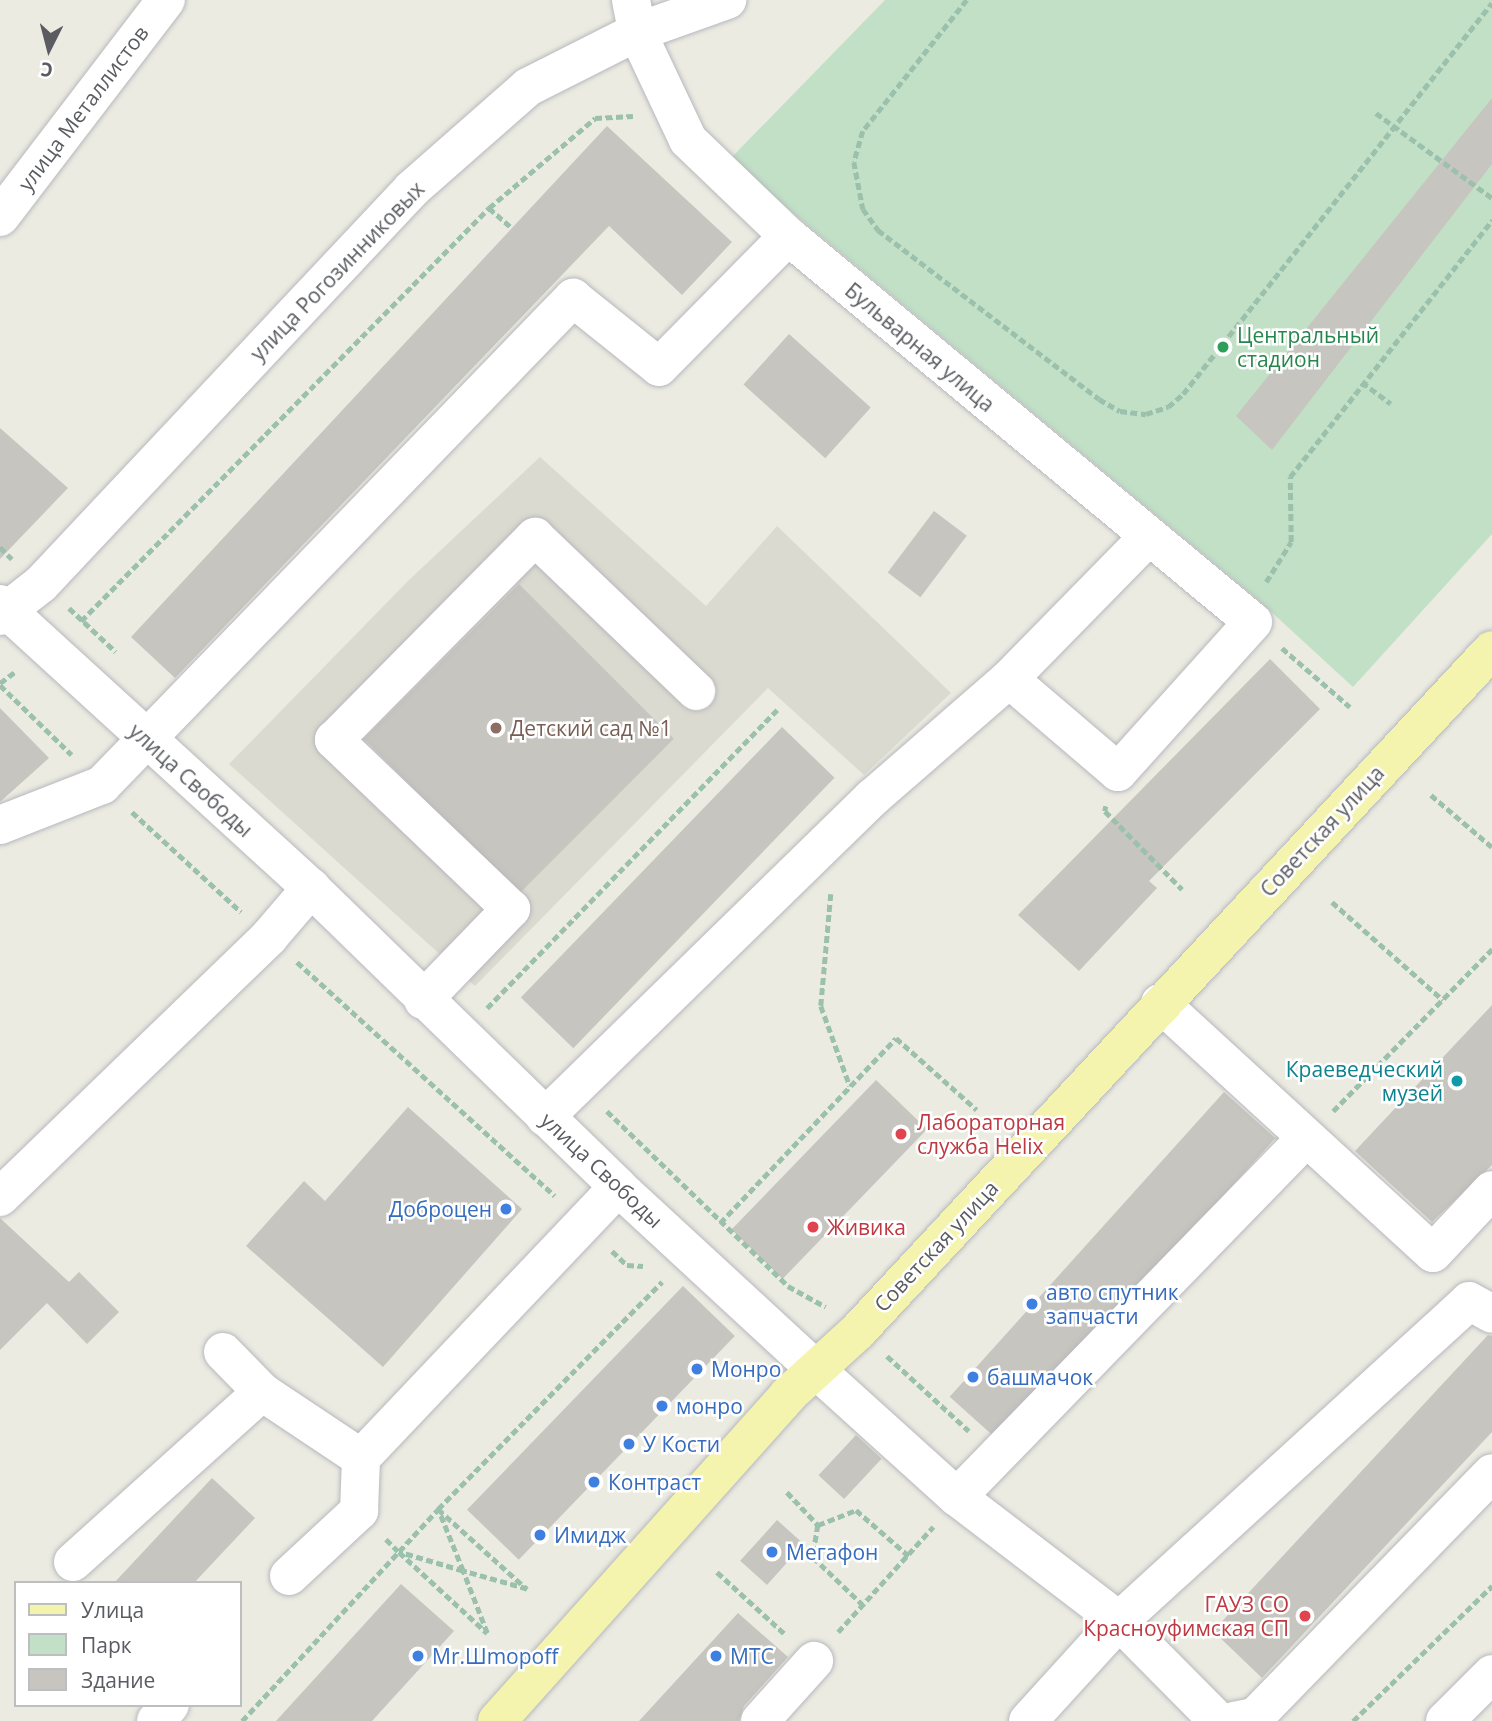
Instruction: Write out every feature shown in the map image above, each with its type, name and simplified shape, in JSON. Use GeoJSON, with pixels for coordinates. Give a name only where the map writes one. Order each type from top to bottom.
{"type":"FeatureCollection","features":[{"type":"Feature","properties":{"kind":"main road","name":"Советская улица"},"geometry":{"type":"LineString","coordinates":[[497,1721],[814,1368],[858,1331],[1160,1003],[1492,650]]}},
{"type":"Feature","properties":{"kind":"street","name":"улица Металлистов"},"geometry":{"type":"LineString","coordinates":[[0,217],[166,0]]}},
{"type":"Feature","properties":{"kind":"street","name":"улица Рогозинниковых"},"geometry":{"type":"LineString","coordinates":[[2,610],[41,584],[412,189],[528,87],[634,16],[727,0]]}},
{"type":"Feature","properties":{"kind":"street","name":"Бульварная улица"},"geometry":{"type":"LineString","coordinates":[[634,16],[688,140],[789,236],[1147,538],[1253,622]]}},
{"type":"Feature","properties":{"kind":"street"},"geometry":{"type":"LineString","coordinates":[[0,825],[102,785],[573,298],[659,367],[789,236]]}},
{"type":"Feature","properties":{"kind":"street"},"geometry":{"type":"LineString","coordinates":[[423,1000],[511,909],[334,740],[535,537],[696,691]]}},
{"type":"Feature","properties":{"kind":"street"},"geometry":{"type":"LineString","coordinates":[[545,1117],[832,839],[1009,679],[1147,538]]}},
{"type":"Feature","properties":{"kind":"street","name":"улица Свободы"},"geometry":{"type":"LineString","coordinates":[[2,610],[312,888],[423,1000],[618,1187],[683,1259],[814,1368],[957,1497],[1119,1621],[1218,1721]]}},
{"type":"Feature","properties":{"kind":"street"},"geometry":{"type":"LineString","coordinates":[[1009,679],[1118,772],[1253,622]]}},
{"type":"Feature","properties":{"kind":"street"},"geometry":{"type":"LineString","coordinates":[[0,1197],[269,937],[312,888]]}},
{"type":"Feature","properties":{"kind":"street"},"geometry":{"type":"LineString","coordinates":[[1160,1003],[1305,1139],[1433,1253],[1492,1190]]}},
{"type":"Feature","properties":{"kind":"street"},"geometry":{"type":"LineString","coordinates":[[957,1497],[1305,1139]]}},
{"type":"Feature","properties":{"kind":"street"},"geometry":{"type":"LineString","coordinates":[[289,1576],[359,1511],[361,1458],[618,1187]]}},
{"type":"Feature","properties":{"kind":"street"},"geometry":{"type":"LineString","coordinates":[[1028,1721],[1119,1621],[1469,1301],[1492,1314]]}},
{"type":"Feature","properties":{"kind":"street"},"geometry":{"type":"LineString","coordinates":[[223,1352],[262,1391],[361,1458]]}},
{"type":"Feature","properties":{"kind":"street"},"geometry":{"type":"LineString","coordinates":[[73,1562],[262,1391]]}},
{"type":"Feature","properties":{"kind":"street"},"geometry":{"type":"LineString","coordinates":[[1234,1721],[1255,1717],[1492,1473]]}},
{"type":"Feature","properties":{"kind":"street"},"geometry":{"type":"LineString","coordinates":[[760,1721],[814,1661]]}},
{"type":"Feature","properties":{"kind":"street"},"geometry":{"type":"LineString","coordinates":[[1446,1721],[1492,1674]]}},
{"type":"Feature","properties":{"kind":"street"},"geometry":{"type":"LineString","coordinates":[[156,1721],[168,1707]]}},
{"type":"Feature","properties":{"kind":"path"},"geometry":{"type":"LineString","coordinates":[[967,0],[863,131],[854,162],[863,209],[878,230],[1120,411],[1146,414],[1168,407],[1183,394],[1492,3]]}},
{"type":"Feature","properties":{"kind":"path"},"geometry":{"type":"LineString","coordinates":[[1376,113],[1492,198]]}},
{"type":"Feature","properties":{"kind":"path"},"geometry":{"type":"LineString","coordinates":[[636,116],[595,118],[489,208],[83,620],[0,684],[102,785],[627,1265],[683,1259]]}},
{"type":"Feature","properties":{"kind":"path"},"geometry":{"type":"LineString","coordinates":[[489,208],[512,228]]}},
{"type":"Feature","properties":{"kind":"path"},"geometry":{"type":"LineString","coordinates":[[1350,707],[1253,622],[1256,598],[1291,542],[1290,477],[1492,220]]}},
{"type":"Feature","properties":{"kind":"path"},"geometry":{"type":"LineString","coordinates":[[1362,382],[1391,404]]}},
{"type":"Feature","properties":{"kind":"path"},"geometry":{"type":"LineString","coordinates":[[486,1009],[777,710]]}},
{"type":"Feature","properties":{"kind":"path"},"geometry":{"type":"LineString","coordinates":[[1118,772],[1105,811],[1182,889]]}},
{"type":"Feature","properties":{"kind":"path"},"geometry":{"type":"LineString","coordinates":[[1431,795],[1492,847]]}},
{"type":"Feature","properties":{"kind":"path"},"geometry":{"type":"LineString","coordinates":[[832,839],[821,1006],[850,1086]]}},
{"type":"Feature","properties":{"kind":"path"},"geometry":{"type":"LineString","coordinates":[[1332,902],[1443,1000]]}},
{"type":"Feature","properties":{"kind":"path"},"geometry":{"type":"LineString","coordinates":[[1305,1139],[1492,949]]}},
{"type":"Feature","properties":{"kind":"path"},"geometry":{"type":"LineString","coordinates":[[242,1721],[438,1509],[895,1038],[977,1110]]}},
{"type":"Feature","properties":{"kind":"path"},"geometry":{"type":"LineString","coordinates":[[787,1492],[818,1525]]}},
{"type":"Feature","properties":{"kind":"path"},"geometry":{"type":"LineString","coordinates":[[717,1572],[814,1661],[909,1556],[957,1497]]}},
{"type":"Feature","properties":{"kind":"path"},"geometry":{"type":"LineString","coordinates":[[399,1552],[486,1633],[438,1509]]}},
{"type":"Feature","properties":{"kind":"path"},"geometry":{"type":"LineString","coordinates":[[399,1552],[527,1589],[438,1509]]}},
{"type":"Feature","properties":{"kind":"path"},"geometry":{"type":"LineString","coordinates":[[818,1525],[856,1510],[909,1556]]}},
{"type":"Feature","properties":{"kind":"path"},"geometry":{"type":"LineString","coordinates":[[818,1525],[813,1557],[862,1605]]}},
{"type":"Feature","properties":{"kind":"path"},"geometry":{"type":"LineString","coordinates":[[1353,1721],[1492,1586]]}},
{"type":"Feature","properties":{"kind":"shaded area","name":"Детский сад №1"},"geometry":{"type":"Polygon","coordinates":[[[540,457],[706,606],[777,526],[951,693],[864,775],[768,688],[475,986],[229,764],[409,580],[540,457]]]}},
{"type":"Feature","properties":{"kind":"green space","name":"Центральный стадион"},"geometry":{"type":"Polygon","coordinates":[[[885,0],[1492,0],[1492,534],[1353,687],[1256,598],[729,160],[885,0]]]}},
{"type":"Feature","properties":{"kind":"building"},"geometry":{"type":"Polygon","coordinates":[[[1492,98],[1492,164],[1272,450],[1236,416],[1492,98]]]}},
{"type":"Feature","properties":{"kind":"building"},"geometry":{"type":"Polygon","coordinates":[[[607,126],[732,242],[682,295],[609,226],[175,678],[131,637],[607,126]]]}},
{"type":"Feature","properties":{"kind":"building"},"geometry":{"type":"Polygon","coordinates":[[[789,334],[871,408],[825,458],[743,385],[789,334]]]}},
{"type":"Feature","properties":{"kind":"building"},"geometry":{"type":"Polygon","coordinates":[[[0,428],[68,488],[0,559],[0,428]]]}},
{"type":"Feature","properties":{"kind":"building"},"geometry":{"type":"Polygon","coordinates":[[[934,511],[967,536],[920,597],[888,572],[934,511]]]}},
{"type":"Feature","properties":{"kind":"building"},"geometry":{"type":"Polygon","coordinates":[[[519,584],[674,739],[519,894],[364,739],[519,584]]]}},
{"type":"Feature","properties":{"kind":"building"},"geometry":{"type":"Polygon","coordinates":[[[1270,659],[1320,709],[1149,881],[1157,888],[1079,971],[1018,915],[1270,659]]]}},
{"type":"Feature","properties":{"kind":"building"},"geometry":{"type":"Polygon","coordinates":[[[0,708],[49,758],[0,802],[0,708]]]}},
{"type":"Feature","properties":{"kind":"building"},"geometry":{"type":"Polygon","coordinates":[[[782,727],[835,778],[573,1048],[521,997],[782,727]]]}},
{"type":"Feature","properties":{"kind":"building","name":"Краеведческий музей"},"geometry":{"type":"Polygon","coordinates":[[[1492,1005],[1492,1165],[1432,1222],[1355,1151],[1492,1005]]]}},
{"type":"Feature","properties":{"kind":"building"},"geometry":{"type":"Polygon","coordinates":[[[876,1080],[927,1129],[783,1279],[732,1230],[876,1080]]]}},
{"type":"Feature","properties":{"kind":"building"},"geometry":{"type":"Polygon","coordinates":[[[1224,1092],[1275,1138],[1001,1443],[950,1397],[1224,1092]]]}},
{"type":"Feature","properties":{"kind":"building"},"geometry":{"type":"Polygon","coordinates":[[[408,1107],[522,1209],[383,1367],[246,1246],[304,1181],[325,1201],[408,1107]]]}},
{"type":"Feature","properties":{"kind":"building"},"geometry":{"type":"Polygon","coordinates":[[[0,1218],[69,1282],[79,1272],[119,1312],[87,1344],[47,1303],[0,1350],[0,1218]]]}},
{"type":"Feature","properties":{"kind":"building"},"geometry":{"type":"Polygon","coordinates":[[[683,1286],[735,1336],[519,1560],[467,1510],[683,1286]]]}},
{"type":"Feature","properties":{"kind":"building"},"geometry":{"type":"Polygon","coordinates":[[[1488,1335],[1492,1336],[1492,1432],[1262,1678],[1213,1631],[1488,1335]]]}},
{"type":"Feature","properties":{"kind":"building"},"geometry":{"type":"Polygon","coordinates":[[[856,1435],[882,1459],[844,1499],[818,1475],[856,1435]]]}},
{"type":"Feature","properties":{"kind":"building"},"geometry":{"type":"Polygon","coordinates":[[[212,1478],[255,1518],[196,1581],[116,1581],[212,1478]]]}},
{"type":"Feature","properties":{"kind":"building","name":"Мегафон"},"geometry":{"type":"Polygon","coordinates":[[[777,1520],[804,1544],[767,1585],[740,1561],[777,1520]]]}},
{"type":"Feature","properties":{"kind":"building"},"geometry":{"type":"Polygon","coordinates":[[[401,1584],[454,1631],[372,1721],[276,1721],[401,1584]]]}},
{"type":"Feature","properties":{"kind":"building"},"geometry":{"type":"Polygon","coordinates":[[[738,1613],[788,1657],[744,1706],[739,1721],[639,1721],[738,1613]]]}},
{"type":"Feature","properties":{"kind":"place","name":"Центральный стадион"},"geometry":{"type":"Point","coordinates":[1223,347]}},
{"type":"Feature","properties":{"kind":"place","name":"Детский сад №1"},"geometry":{"type":"Point","coordinates":[496,728]}},
{"type":"Feature","properties":{"kind":"place","name":"Краеведческий музей"},"geometry":{"type":"Point","coordinates":[1457,1081]}},
{"type":"Feature","properties":{"kind":"place","name":"Лабораторная служба Helix"},"geometry":{"type":"Point","coordinates":[901,1134]}},
{"type":"Feature","properties":{"kind":"place","name":"Доброцен"},"geometry":{"type":"Point","coordinates":[506,1209]}},
{"type":"Feature","properties":{"kind":"place","name":"Живика"},"geometry":{"type":"Point","coordinates":[813,1227]}},
{"type":"Feature","properties":{"kind":"place","name":"авто спутник запчасти"},"geometry":{"type":"Point","coordinates":[1032,1304]}},
{"type":"Feature","properties":{"kind":"place","name":"Монро"},"geometry":{"type":"Point","coordinates":[697,1369]}},
{"type":"Feature","properties":{"kind":"place","name":"башмачок"},"geometry":{"type":"Point","coordinates":[973,1377]}},
{"type":"Feature","properties":{"kind":"place","name":"монро"},"geometry":{"type":"Point","coordinates":[662,1406]}},
{"type":"Feature","properties":{"kind":"place","name":"У Кости"},"geometry":{"type":"Point","coordinates":[629,1444]}},
{"type":"Feature","properties":{"kind":"place","name":"Контраст"},"geometry":{"type":"Point","coordinates":[594,1482]}},
{"type":"Feature","properties":{"kind":"place","name":"Имидж"},"geometry":{"type":"Point","coordinates":[540,1535]}},
{"type":"Feature","properties":{"kind":"place","name":"Мегафон"},"geometry":{"type":"Point","coordinates":[772,1552]}},
{"type":"Feature","properties":{"kind":"place","name":"ГАУЗ СО Красноуфимская СП"},"geometry":{"type":"Point","coordinates":[1305,1616]}},
{"type":"Feature","properties":{"kind":"place","name":"Mr.Шmopoff"},"geometry":{"type":"Point","coordinates":[418,1656]}},
{"type":"Feature","properties":{"kind":"place","name":"МТС"},"geometry":{"type":"Point","coordinates":[716,1656]}}]}
